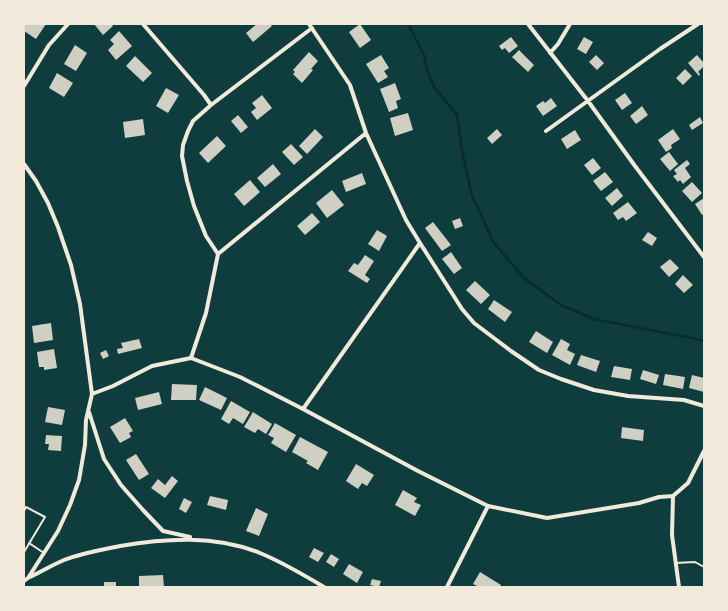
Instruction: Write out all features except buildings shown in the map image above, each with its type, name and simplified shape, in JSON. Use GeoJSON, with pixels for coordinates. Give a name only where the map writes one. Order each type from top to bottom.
{"type":"FeatureCollection","features":[{"type":"Feature","properties":{"kind":"street"},"geometry":{"type":"LineString","coordinates":[[24,86],[49,45],[68,24]]}},
{"type":"Feature","properties":{"kind":"street"},"geometry":{"type":"LineString","coordinates":[[144,24],[211,105]]}},
{"type":"Feature","properties":{"kind":"street"},"geometry":{"type":"LineString","coordinates":[[528,24],[704,257]]}},
{"type":"Feature","properties":{"kind":"street"},"geometry":{"type":"LineString","coordinates":[[550,53],[570,24]]}},
{"type":"Feature","properties":{"kind":"street"},"geometry":{"type":"LineString","coordinates":[[546,131],[698,24]]}},
{"type":"Feature","properties":{"kind":"street"},"geometry":{"type":"LineString","coordinates":[[218,254],[206,236],[194,206],[187,181],[182,156],[188,130],[193,121],[211,105],[310,26],[350,85],[366,133],[406,220],[462,309],[474,323],[539,370],[594,390],[628,396],[684,400],[704,406]]}},
{"type":"Feature","properties":{"kind":"street"},"geometry":{"type":"LineString","coordinates":[[191,358],[206,313],[218,254],[366,133]]}},
{"type":"Feature","properties":{"kind":"street"},"geometry":{"type":"LineString","coordinates":[[24,164],[48,203],[70,265],[80,304],[92,394],[86,420],[85,445],[79,480],[58,531],[26,580]]}},
{"type":"Feature","properties":{"kind":"street"},"geometry":{"type":"LineString","coordinates":[[303,409],[420,243]]}},
{"type":"Feature","properties":{"kind":"street"},"geometry":{"type":"LineString","coordinates":[[92,394],[152,366],[191,358],[240,377],[488,506],[547,518],[673,496],[688,482],[704,451]]}},
{"type":"Feature","properties":{"kind":"street"},"geometry":{"type":"LineString","coordinates":[[88,410],[104,459],[121,485],[163,531],[260,553],[324,587]]}},
{"type":"Feature","properties":{"kind":"street"},"geometry":{"type":"LineString","coordinates":[[673,496],[672,535],[679,587]]}},
{"type":"Feature","properties":{"kind":"street"},"geometry":{"type":"LineString","coordinates":[[446,587],[488,506]]}},
{"type":"Feature","properties":{"kind":"street"},"geometry":{"type":"LineString","coordinates":[[26,580],[65,560],[100,550],[147,541],[200,539]]}},
{"type":"Feature","properties":{"kind":"lane"},"geometry":{"type":"LineString","coordinates":[[24,511],[26,507],[45,517],[24,552]]}},
{"type":"Feature","properties":{"kind":"lane"},"geometry":{"type":"LineString","coordinates":[[29,543],[45,553]]}},
{"type":"Feature","properties":{"kind":"lane"},"geometry":{"type":"LineString","coordinates":[[675,564],[695,562],[704,567]]}},
{"type":"Feature","properties":{"kind":"waterway"},"geometry":{"type":"LineString","coordinates":[[408,24],[424,55],[427,70],[434,87],[457,115],[462,151],[472,196],[494,243],[524,278],[561,305],[594,319],[704,341]]}}]}
